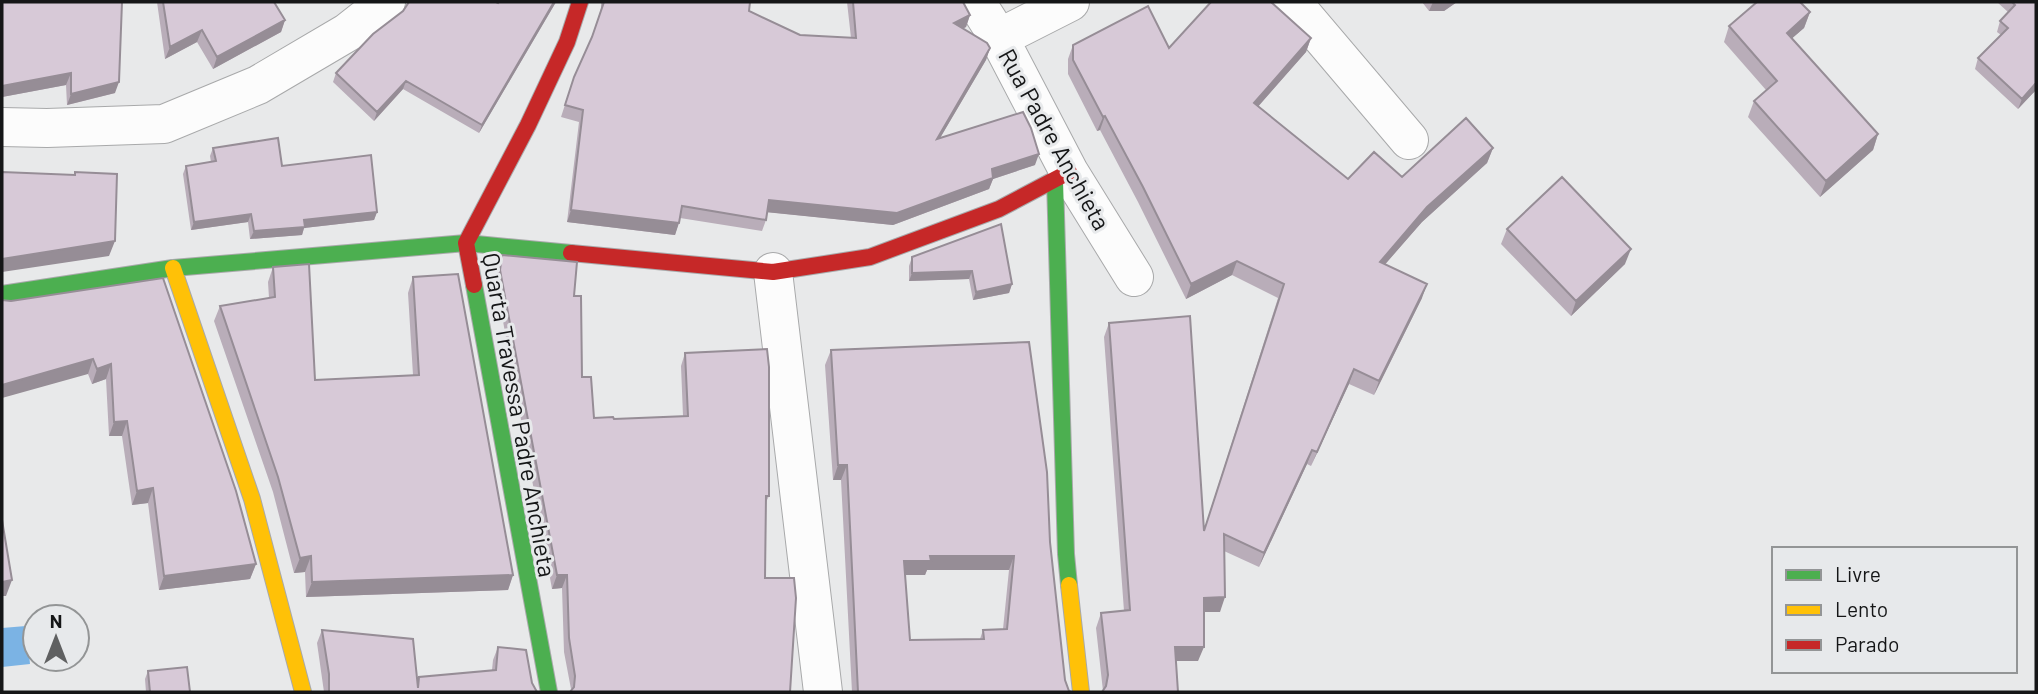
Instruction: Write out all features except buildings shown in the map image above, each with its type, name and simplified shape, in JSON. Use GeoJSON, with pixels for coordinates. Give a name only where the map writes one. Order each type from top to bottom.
{"type":"FeatureCollection","features":[{"type":"Feature","properties":{"kind":"street"},"geometry":{"type":"LineString","coordinates":[[2,127],[164,124],[258,85],[348,32],[386,2]]}},
{"type":"Feature","properties":{"kind":"street","name":"Quarta Travessa Padre Anchieta"},"geometry":{"type":"LineString","coordinates":[[549,692],[466,243],[562,54],[580,2]]}},
{"type":"Feature","properties":{"kind":"street","name":"Rua Padre Anchieta"},"geometry":{"type":"LineString","coordinates":[[976,2],[999,38],[1062,176],[1134,277]]}},
{"type":"Feature","properties":{"kind":"street"},"geometry":{"type":"LineString","coordinates":[[999,38],[1070,2]]}},
{"type":"Feature","properties":{"kind":"street"},"geometry":{"type":"LineString","coordinates":[[1292,2],[1409,140]]}},
{"type":"Feature","properties":{"kind":"street"},"geometry":{"type":"LineString","coordinates":[[2,294],[173,268],[466,243],[773,272],[870,257],[999,209],[1062,176],[1066,554],[1082,692]]}},
{"type":"Feature","properties":{"kind":"street"},"geometry":{"type":"LineString","coordinates":[[173,268],[251,499],[303,692]]}},
{"type":"Feature","properties":{"kind":"street"},"geometry":{"type":"LineString","coordinates":[[773,272],[823,692]]}},
{"type":"Feature","properties":{"kind":"water"},"geometry":{"type":"Polygon","coordinates":[[[21,626],[21,665],[2,667],[2,628],[21,626]]]}},
{"type":"Feature","properties":{"kind":"traffic: fast"},"geometry":{"type":"LineString","coordinates":[[1055,181],[1069,585]]}},
{"type":"Feature","properties":{"kind":"traffic: fast"},"geometry":{"type":"LineString","coordinates":[[2,294],[173,268],[466,243],[571,253]]}},
{"type":"Feature","properties":{"kind":"traffic: fast"},"geometry":{"type":"LineString","coordinates":[[474,285],[549,692]]}},
{"type":"Feature","properties":{"kind":"traffic: slow"},"geometry":{"type":"LineString","coordinates":[[173,268],[252,499],[303,692]]}},
{"type":"Feature","properties":{"kind":"traffic: slow"},"geometry":{"type":"LineString","coordinates":[[1069,585],[1081,692]]}},
{"type":"Feature","properties":{"kind":"traffic: jam"},"geometry":{"type":"LineString","coordinates":[[474,285],[466,243],[528,125],[567,42],[580,2]]}},
{"type":"Feature","properties":{"kind":"traffic: jam"},"geometry":{"type":"LineString","coordinates":[[571,253],[773,272],[870,257],[999,209],[1069,172]]}}]}
